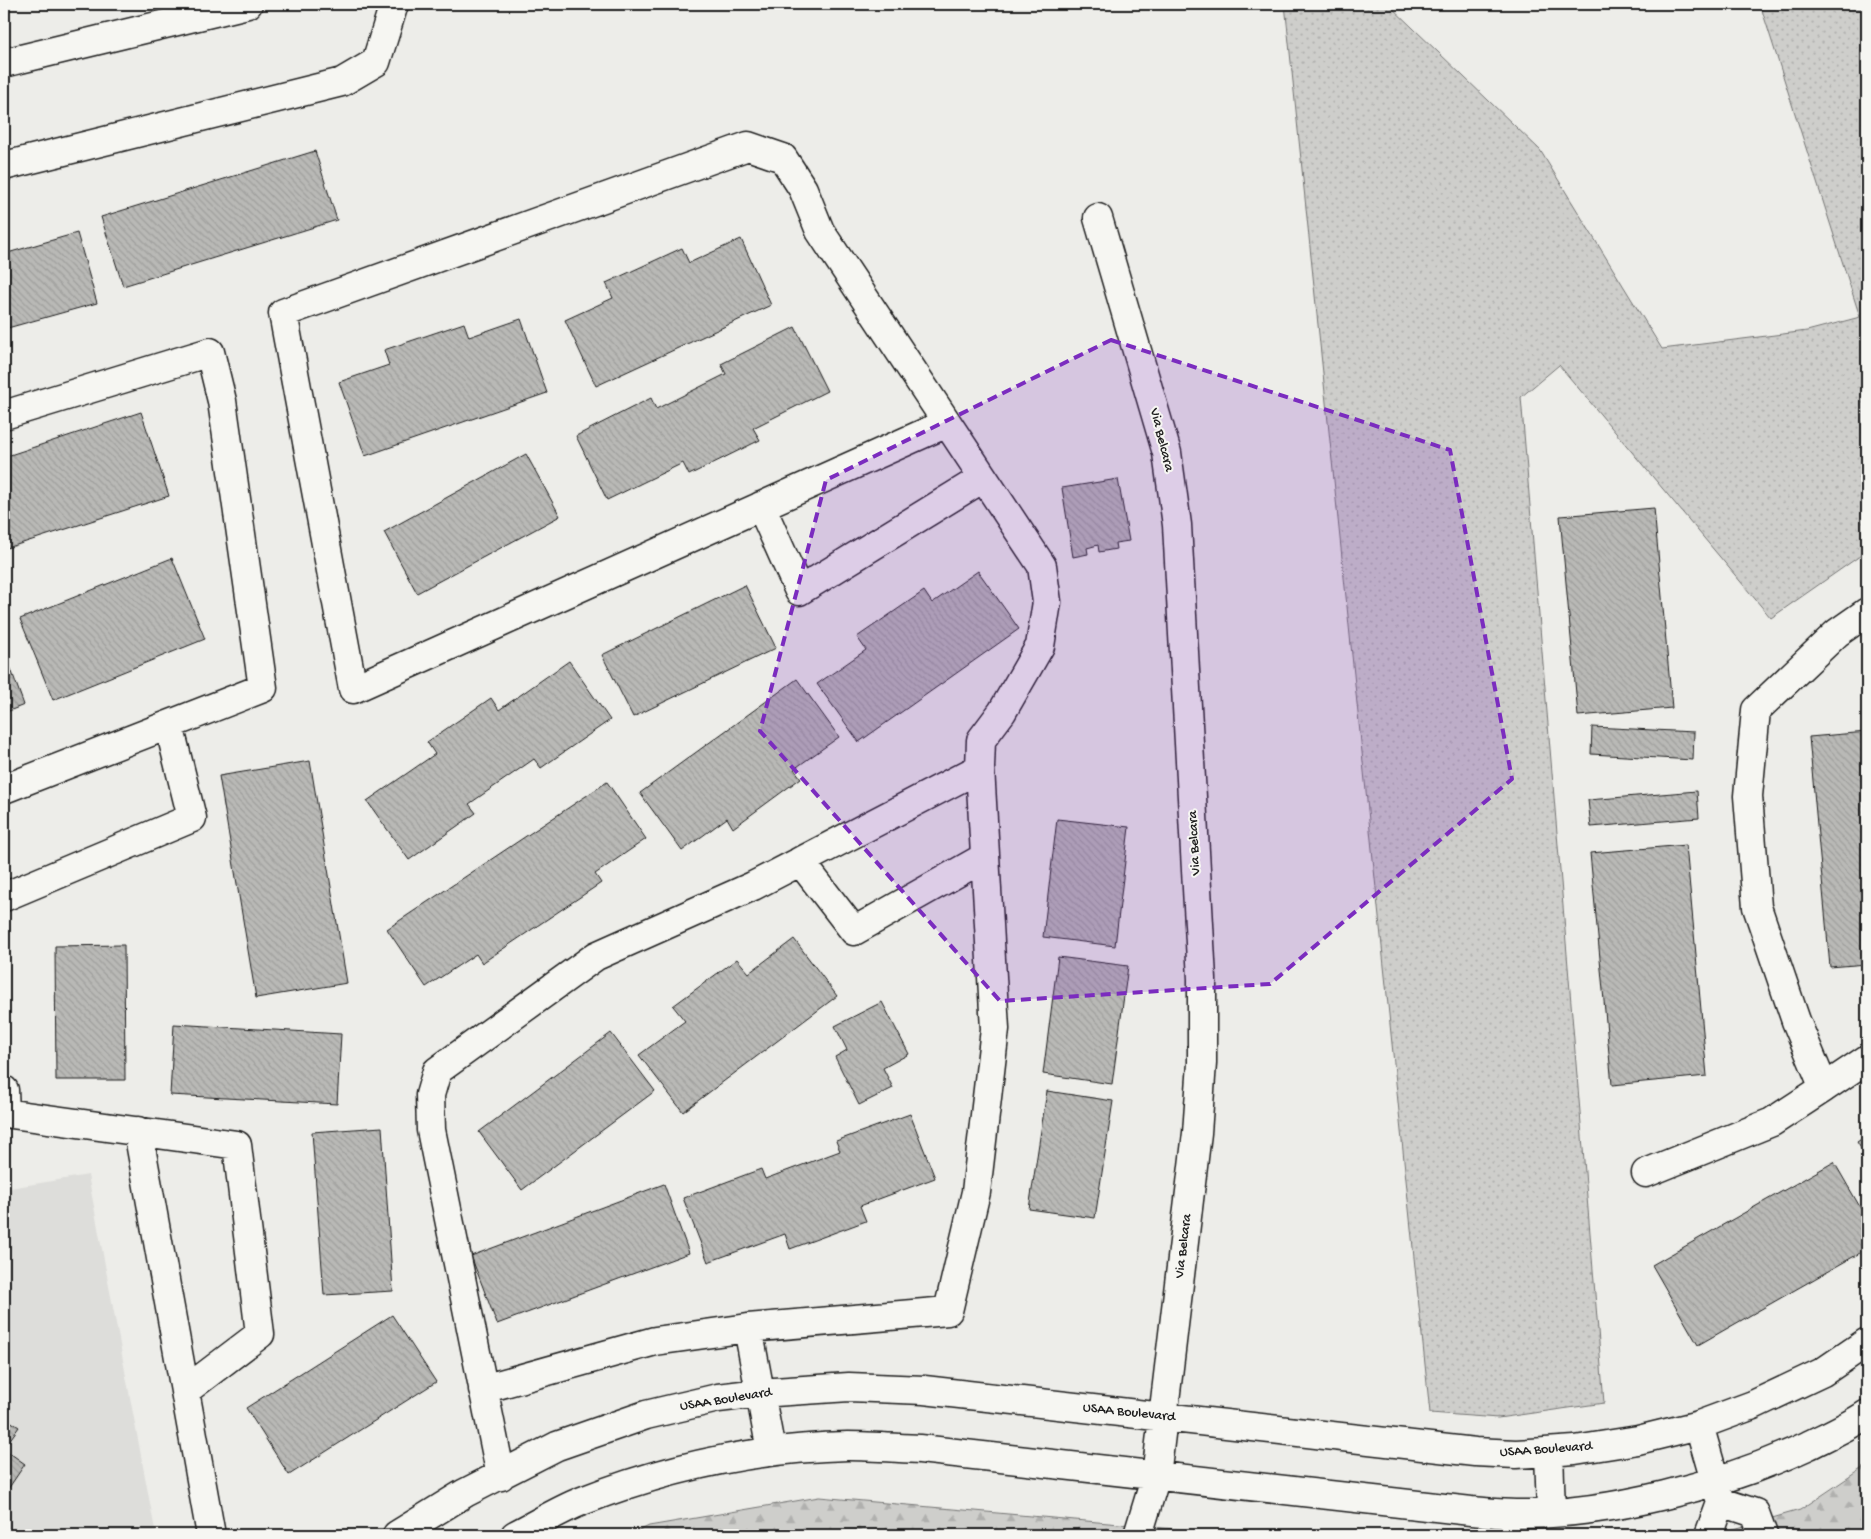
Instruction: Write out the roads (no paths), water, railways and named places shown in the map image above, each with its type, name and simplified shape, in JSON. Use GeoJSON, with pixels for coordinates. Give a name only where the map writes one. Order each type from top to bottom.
{"type":"FeatureCollection","features":[{"type":"Feature","properties":{"kind":"street"},"geometry":{"type":"LineString","coordinates":[[4,62],[248,4]]}},
{"type":"Feature","properties":{"kind":"street"},"geometry":{"type":"LineString","coordinates":[[4,166],[342,82],[376,62],[394,4]]}},
{"type":"Feature","properties":{"kind":"street"},"geometry":{"type":"LineString","coordinates":[[483,1389],[655,1341],[748,1328],[948,1311],[976,1192],[995,1029],[980,768],[981,740],[1002,712],[1040,646],[1047,602],[1042,566],[820,231],[803,189],[782,158],[748,146],[283,313],[353,689],[947,423]]}},
{"type":"Feature","properties":{"kind":"street","name":"Via Belcara"},"geometry":{"type":"LineString","coordinates":[[1098,218],[1167,453],[1170,471],[1178,535],[1202,978],[1202,1063],[1197,1133],[1156,1476],[1138,1535]]}},
{"type":"Feature","properties":{"kind":"street"},"geometry":{"type":"LineString","coordinates":[[4,415],[210,352],[222,401],[263,688],[4,789]]}},
{"type":"Feature","properties":{"kind":"street"},"geometry":{"type":"LineString","coordinates":[[761,506],[799,590],[983,478]]}},
{"type":"Feature","properties":{"kind":"street"},"geometry":{"type":"LineString","coordinates":[[1824,1088],[1796,1021],[1756,907],[1748,796],[1756,710],[1837,634],[1867,612]]}},
{"type":"Feature","properties":{"kind":"street"},"geometry":{"type":"LineString","coordinates":[[4,897],[192,818],[169,725]]}},
{"type":"Feature","properties":{"kind":"street"},"geometry":{"type":"LineString","coordinates":[[500,1476],[431,1130],[430,1095],[436,1071],[596,956],[753,886],[980,768]]}},
{"type":"Feature","properties":{"kind":"street"},"geometry":{"type":"LineString","coordinates":[[800,861],[854,931],[985,857]]}},
{"type":"Feature","properties":{"kind":"street"},"geometry":{"type":"LineString","coordinates":[[1646,1173],[1772,1122],[1867,1059]]}},
{"type":"Feature","properties":{"kind":"street"},"geometry":{"type":"LineString","coordinates":[[4,1105],[138,1131],[237,1145],[260,1334],[185,1391]]}},
{"type":"Feature","properties":{"kind":"street"},"geometry":{"type":"LineString","coordinates":[[138,1131],[211,1535]]}},
{"type":"Feature","properties":{"kind":"street"},"geometry":{"type":"LineString","coordinates":[[748,1328],[771,1451]]}},
{"type":"Feature","properties":{"kind":"street","name":"USAA Boulevard"},"geometry":{"type":"LineString","coordinates":[[397,1535],[466,1494],[557,1446],[646,1415],[718,1398],[759,1393],[849,1387],[924,1390],[1476,1452],[1516,1454],[1575,1450],[1638,1440],[1699,1425],[1753,1405],[1823,1372],[1867,1342]]}},
{"type":"Feature","properties":{"kind":"street"},"geometry":{"type":"LineString","coordinates":[[515,1535],[580,1501],[663,1473],[729,1457],[771,1451],[849,1446],[920,1449],[1456,1510],[1517,1514],[1552,1512],[1650,1498],[1718,1491],[1776,1460],[1853,1424],[1867,1414]]}},
{"type":"Feature","properties":{"kind":"street"},"geometry":{"type":"LineString","coordinates":[[1699,1425],[1718,1491],[1709,1535]]}},
{"type":"Feature","properties":{"kind":"street"},"geometry":{"type":"LineString","coordinates":[[1549,1452],[1552,1512]]}},
{"type":"Feature","properties":{"kind":"street"},"geometry":{"type":"LineString","coordinates":[[1718,1491],[1755,1513],[1762,1535]]}}]}
